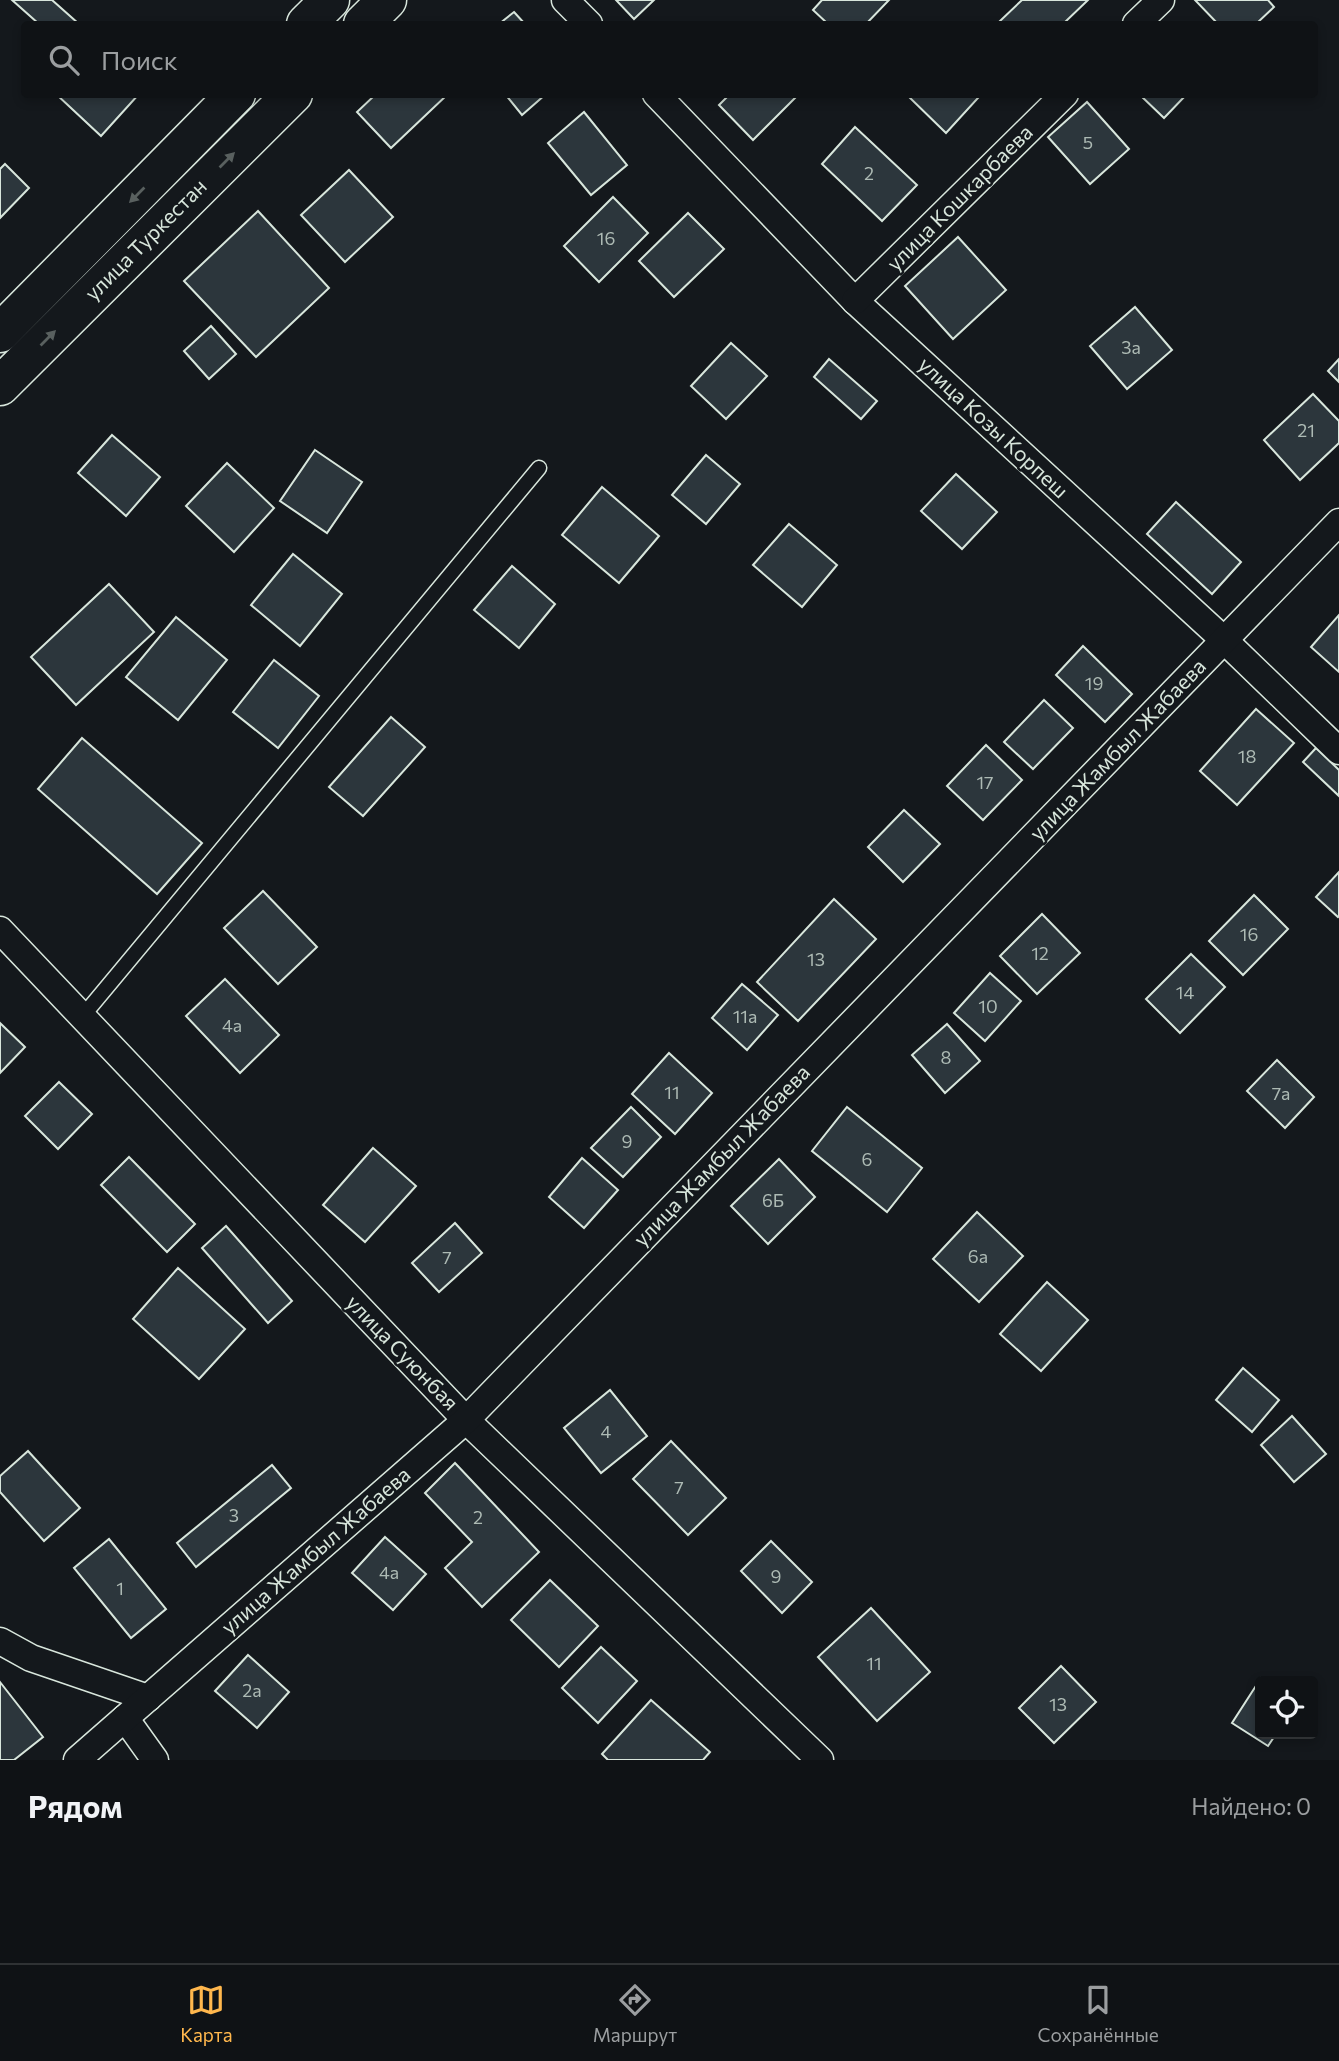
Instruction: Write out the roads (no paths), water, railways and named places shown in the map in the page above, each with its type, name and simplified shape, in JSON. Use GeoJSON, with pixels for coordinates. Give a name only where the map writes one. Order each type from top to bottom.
{"type":"FeatureCollection","features":[{"type":"Feature","properties":{"kind":"highway"},"geometry":{"type":"LineString","coordinates":[[309,21],[330,0]]}},
{"type":"Feature","properties":{"kind":"highway"},"geometry":{"type":"LineString","coordinates":[[366,21],[387,0]]}},
{"type":"Feature","properties":{"kind":"highway","name":"улица Туркестан"},"geometry":{"type":"LineString","coordinates":[[0,332],[232,98]]}},
{"type":"Feature","properties":{"kind":"highway","name":"улица Туркестан"},"geometry":{"type":"LineString","coordinates":[[0,386],[289,98]]}},
{"type":"Feature","properties":{"kind":"street"},"geometry":{"type":"LineString","coordinates":[[565,0],[586,21]]}},
{"type":"Feature","properties":{"kind":"street"},"geometry":{"type":"LineString","coordinates":[[1139,21],[1161,0]]}},
{"type":"Feature","properties":{"kind":"street","name":"улица Козы Корпеш"},"geometry":{"type":"LineString","coordinates":[[660,98],[856,302],[1224,640],[1339,751]]}},
{"type":"Feature","properties":{"kind":"street","name":"улица Кошкарбаева"},"geometry":{"type":"LineString","coordinates":[[856,302],[1061,98]]}},
{"type":"Feature","properties":{"kind":"street","name":"улица Жамбыл Жабаева"},"geometry":{"type":"LineString","coordinates":[[77,1760],[466,1420],[1339,522]]}},
{"type":"Feature","properties":{"kind":"street","name":"улица Суюнбая"},"geometry":{"type":"LineString","coordinates":[[0,930],[466,1420],[820,1760]]}},
{"type":"Feature","properties":{"kind":"street"},"geometry":{"type":"LineString","coordinates":[[0,1641],[31,1658],[148,1698]]}},
{"type":"Feature","properties":{"kind":"street"},"geometry":{"type":"LineString","coordinates":[[125,1718],[155,1760]]}},
{"type":"Feature","properties":{"kind":"lane"},"geometry":{"type":"LineString","coordinates":[[82,1017],[538,468]]}}]}
